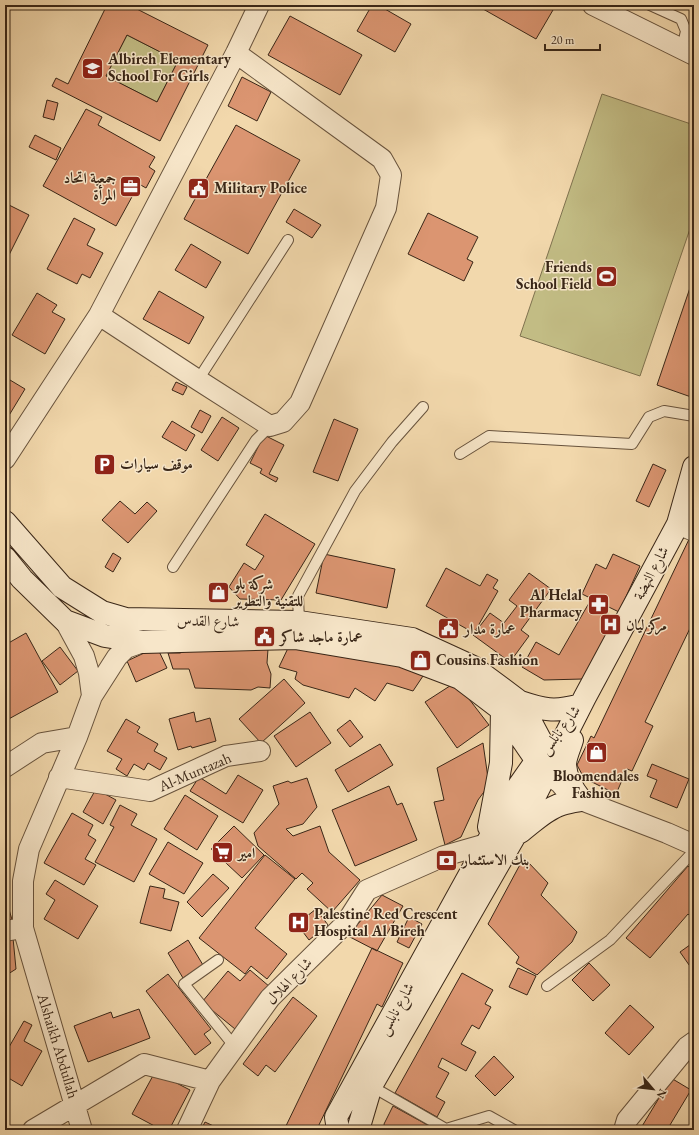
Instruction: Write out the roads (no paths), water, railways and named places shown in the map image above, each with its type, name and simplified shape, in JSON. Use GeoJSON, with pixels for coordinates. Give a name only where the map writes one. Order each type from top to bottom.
{"type":"FeatureCollection","features":[{"type":"Feature","properties":{"kind":"main road","name":"شارع النهضة"},"geometry":{"type":"LineString","coordinates":[[582,701],[686,527],[694,467]]}},
{"type":"Feature","properties":{"kind":"main road","name":"شارع القدس"},"geometry":{"type":"LineString","coordinates":[[5,522],[62,587],[102,612],[126,619],[299,622],[412,639],[473,666],[511,706],[543,761]]}},
{"type":"Feature","properties":{"kind":"main road","name":"شارع القدس"},"geometry":{"type":"LineString","coordinates":[[5,558],[22,579],[65,621],[104,636],[143,642],[296,638],[402,656],[460,678],[511,706]]}},
{"type":"Feature","properties":{"kind":"main road"},"geometry":{"type":"LineString","coordinates":[[486,844],[511,706],[552,710],[564,709],[582,701]]}},
{"type":"Feature","properties":{"kind":"main road"},"geometry":{"type":"LineString","coordinates":[[514,837],[554,807],[563,803],[581,800],[568,780],[565,764],[582,701]]}},
{"type":"Feature","properties":{"kind":"main road","name":"شارع نابلس"},"geometry":{"type":"LineString","coordinates":[[338,1130],[336,1117],[518,787],[543,761],[582,701]]}},
{"type":"Feature","properties":{"kind":"main road","name":"شارع نابلس"},"geometry":{"type":"LineString","coordinates":[[358,1130],[371,1086],[514,837],[543,761]]}},
{"type":"Feature","properties":{"kind":"street"},"geometry":{"type":"LineString","coordinates":[[5,459],[99,315],[236,54],[259,5]]}},
{"type":"Feature","properties":{"kind":"street"},"geometry":{"type":"LineString","coordinates":[[593,5],[688,52]]}},
{"type":"Feature","properties":{"kind":"street"},"geometry":{"type":"LineString","coordinates":[[99,315],[270,426],[283,422],[300,403],[386,208],[391,175],[382,159],[236,54]]}},
{"type":"Feature","properties":{"kind":"street"},"geometry":{"type":"LineString","coordinates":[[65,621],[84,656],[89,672],[92,696]]}},
{"type":"Feature","properties":{"kind":"street"},"geometry":{"type":"LineString","coordinates":[[92,696],[117,657],[126,648],[143,642]]}},
{"type":"Feature","properties":{"kind":"street","name":"Alshaikh Abdullah"},"geometry":{"type":"LineString","coordinates":[[92,696],[77,737],[29,849],[14,930],[74,1105],[144,1064],[210,1081]]}},
{"type":"Feature","properties":{"kind":"street"},"geometry":{"type":"LineString","coordinates":[[5,767],[42,743],[77,737]]}},
{"type":"Feature","properties":{"kind":"street","name":"Al-Muntazah"},"geometry":{"type":"LineString","coordinates":[[59,777],[150,791],[226,756],[260,751]]}},
{"type":"Feature","properties":{"kind":"street"},"geometry":{"type":"LineString","coordinates":[[543,761],[569,794],[694,845]]}},
{"type":"Feature","properties":{"kind":"street","name":"شارع الهلال"},"geometry":{"type":"LineString","coordinates":[[210,1081],[270,998],[346,923],[367,890],[444,856],[486,844]]}},
{"type":"Feature","properties":{"kind":"street"},"geometry":{"type":"LineString","coordinates":[[624,1130],[627,1120],[687,1047],[694,1042]]}},
{"type":"Feature","properties":{"kind":"street"},"geometry":{"type":"LineString","coordinates":[[187,1130],[210,1081]]}},
{"type":"Feature","properties":{"kind":"street"},"geometry":{"type":"LineString","coordinates":[[33,1130],[74,1105],[82,1130]]}},
{"type":"Feature","properties":{"kind":"lane"},"geometry":{"type":"LineString","coordinates":[[650,5],[681,19],[686,31],[688,52]]}},
{"type":"Feature","properties":{"kind":"lane"},"geometry":{"type":"LineString","coordinates":[[198,380],[288,240]]}},
{"type":"Feature","properties":{"kind":"lane"},"geometry":{"type":"LineString","coordinates":[[299,622],[298,596],[355,491],[392,442],[423,407]]}},
{"type":"Feature","properties":{"kind":"lane"},"geometry":{"type":"LineString","coordinates":[[460,454],[489,436],[632,444],[648,417],[664,410],[694,416]]}},
{"type":"Feature","properties":{"kind":"lane"},"geometry":{"type":"LineString","coordinates":[[172,567],[256,440],[270,426]]}},
{"type":"Feature","properties":{"kind":"lane"},"geometry":{"type":"LineString","coordinates":[[547,986],[610,940],[694,851]]}},
{"type":"Feature","properties":{"kind":"lane"},"geometry":{"type":"LineString","coordinates":[[218,960],[184,984],[235,1047]]}},
{"type":"Feature","properties":{"kind":"lane"},"geometry":{"type":"LineString","coordinates":[[371,1086],[446,1129],[489,1116],[514,1130]]}},
{"type":"Feature","properties":{"kind":"place","name":"Albireh Elementary School For Girls"},"geometry":{"type":"Point","coordinates":[92,68]}},
{"type":"Feature","properties":{"kind":"place","name":"جمعية اتحاد المرأة"},"geometry":{"type":"Point","coordinates":[131,187]}},
{"type":"Feature","properties":{"kind":"place","name":"Military Police"},"geometry":{"type":"Point","coordinates":[199,188]}},
{"type":"Feature","properties":{"kind":"place","name":"Friends School Field"},"geometry":{"type":"Point","coordinates":[607,276]}},
{"type":"Feature","properties":{"kind":"place","name":"موقف سيارات"},"geometry":{"type":"Point","coordinates":[104,464]}},
{"type":"Feature","properties":{"kind":"place","name":"شركة بلو للتقنية والتطوير"},"geometry":{"type":"Point","coordinates":[219,593]}},
{"type":"Feature","properties":{"kind":"place","name":"Al Helal Pharmacy"},"geometry":{"type":"Point","coordinates":[598,604]}},
{"type":"Feature","properties":{"kind":"place","name":"مركز ليان"},"geometry":{"type":"Point","coordinates":[610,625]}},
{"type":"Feature","properties":{"kind":"place","name":"عمارة مدار"},"geometry":{"type":"Point","coordinates":[448,629]}},
{"type":"Feature","properties":{"kind":"place","name":"عمارة ماجد شاكر"},"geometry":{"type":"Point","coordinates":[264,637]}},
{"type":"Feature","properties":{"kind":"place","name":"Cousins Fashion"},"geometry":{"type":"Point","coordinates":[421,660]}},
{"type":"Feature","properties":{"kind":"place","name":"Bloomendales Fashion"},"geometry":{"type":"Point","coordinates":[596,753]}},
{"type":"Feature","properties":{"kind":"place","name":"امير"},"geometry":{"type":"Point","coordinates":[222,853]}},
{"type":"Feature","properties":{"kind":"place","name":"بنك الاستثمار"},"geometry":{"type":"Point","coordinates":[446,860]}},
{"type":"Feature","properties":{"kind":"place","name":"Palestine Red Crescent Hospital Al Bireh"},"geometry":{"type":"Point","coordinates":[298,923]}}]}
